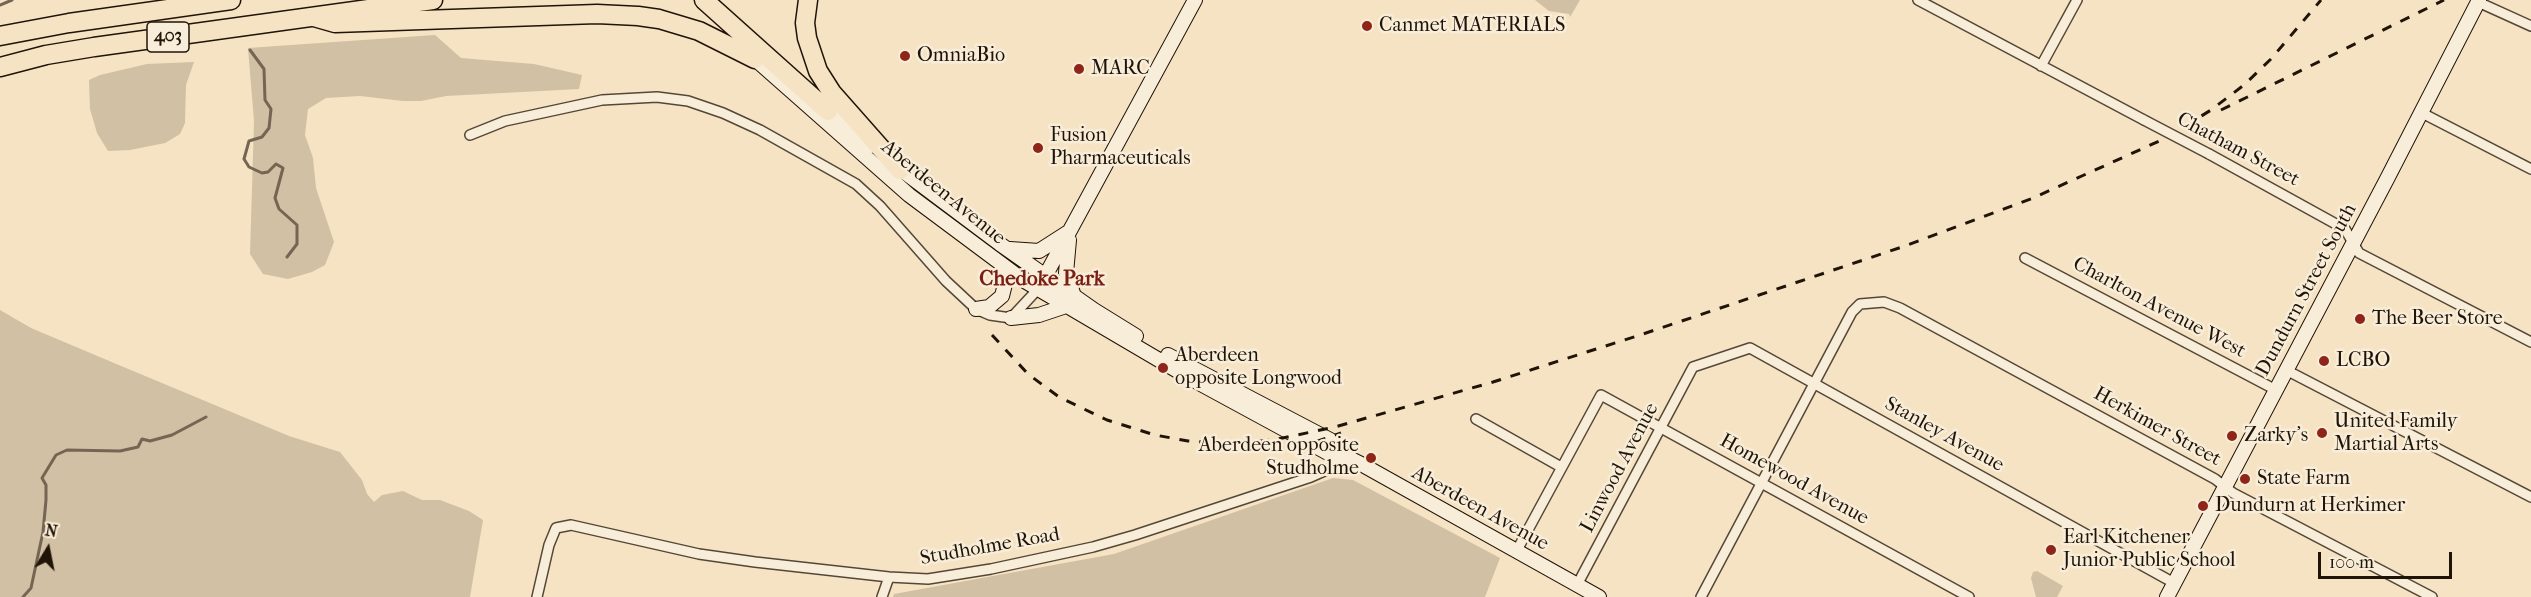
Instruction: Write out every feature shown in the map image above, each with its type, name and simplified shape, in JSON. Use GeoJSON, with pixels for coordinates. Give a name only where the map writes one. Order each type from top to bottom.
{"type":"FeatureCollection","features":[{"type":"Feature","properties":{"kind":"highway"},"geometry":{"type":"LineString","coordinates":[[27,30],[49,19],[147,0]]}},
{"type":"Feature","properties":{"kind":"highway","name":"403"},"geometry":{"type":"LineString","coordinates":[[0,36],[231,0]]}},
{"type":"Feature","properties":{"kind":"highway","name":"403"},"geometry":{"type":"LineString","coordinates":[[0,67],[75,50],[433,0]]}},
{"type":"Feature","properties":{"kind":"highway"},"geometry":{"type":"LineString","coordinates":[[689,0],[755,59]]}},
{"type":"Feature","properties":{"kind":"highway"},"geometry":{"type":"LineString","coordinates":[[704,0],[828,111]]}},
{"type":"Feature","properties":{"kind":"highway"},"geometry":{"type":"LineString","coordinates":[[808,0],[805,23],[807,38],[818,71],[832,93],[900,170]]}},
{"type":"Feature","properties":{"kind":"highway"},"geometry":{"type":"LineString","coordinates":[[314,17],[335,22],[597,14],[638,16],[659,19],[699,31],[755,59]]}},
{"type":"Feature","properties":{"kind":"main road"},"geometry":{"type":"LineString","coordinates":[[1038,289],[1195,0]]}},
{"type":"Feature","properties":{"kind":"main road","name":"Dundurn Street South"},"geometry":{"type":"LineString","coordinates":[[2167,597],[2354,243],[2478,1]]}},
{"type":"Feature","properties":{"kind":"main road","name":"Aberdeen Avenue"},"geometry":{"type":"LineString","coordinates":[[755,59],[909,195],[1002,266],[1038,289],[1070,301],[1336,444],[1343,454],[1599,597]]}},
{"type":"Feature","properties":{"kind":"main road","name":"Aberdeen Avenue"},"geometry":{"type":"LineString","coordinates":[[828,111],[900,170],[1045,276],[1070,301]]}},
{"type":"Feature","properties":{"kind":"main road"},"geometry":{"type":"LineString","coordinates":[[1000,244],[1024,251],[1039,250],[1070,231]]}},
{"type":"Feature","properties":{"kind":"main road"},"geometry":{"type":"LineString","coordinates":[[1011,318],[1039,315],[1070,301],[1066,273],[1070,231]]}},
{"type":"Feature","properties":{"kind":"main road"},"geometry":{"type":"LineString","coordinates":[[976,309],[989,307],[1002,296],[1005,284],[1002,266]]}},
{"type":"Feature","properties":{"kind":"street","name":"Chatham Street"},"geometry":{"type":"LineString","coordinates":[[1918,0],[2209,154],[2345,229],[2359,253],[2531,342]]}},
{"type":"Feature","properties":{"kind":"street"},"geometry":{"type":"LineString","coordinates":[[2042,66],[2077,0]]}},
{"type":"Feature","properties":{"kind":"street"},"geometry":{"type":"LineString","coordinates":[[2478,1],[2531,26]]}},
{"type":"Feature","properties":{"kind":"street"},"geometry":{"type":"LineString","coordinates":[[470,135],[505,121],[602,100],[657,97],[704,106],[760,130],[856,184],[880,206],[946,281],[976,309],[990,315],[1011,318],[1038,289]]}},
{"type":"Feature","properties":{"kind":"street"},"geometry":{"type":"LineString","coordinates":[[2422,112],[2531,169]]}},
{"type":"Feature","properties":{"kind":"street","name":"Charlton Avenue West"},"geometry":{"type":"LineString","coordinates":[[2025,258],[2276,390]]}},
{"type":"Feature","properties":{"kind":"street","name":"Herkimer Street"},"geometry":{"type":"LineString","coordinates":[[1813,383],[1852,312],[1860,304],[1884,302],[1900,308],[2215,479],[2225,487],[2432,597]]}},
{"type":"Feature","properties":{"kind":"street","name":"Stanley Avenue"},"geometry":{"type":"LineString","coordinates":[[1693,367],[1750,348],[2174,583]]}},
{"type":"Feature","properties":{"kind":"street","name":"Linwood Avenue"},"geometry":{"type":"LineString","coordinates":[[1577,585],[1693,367]]}},
{"type":"Feature","properties":{"kind":"street"},"geometry":{"type":"LineString","coordinates":[[2286,370],[2531,497]]}},
{"type":"Feature","properties":{"kind":"street"},"geometry":{"type":"LineString","coordinates":[[1701,597],[1813,383]]}},
{"type":"Feature","properties":{"kind":"street","name":"Homewood Avenue"},"geometry":{"type":"LineString","coordinates":[[1561,467],[1601,395],[1969,597]]}},
{"type":"Feature","properties":{"kind":"street"},"geometry":{"type":"LineString","coordinates":[[1476,419],[1561,467],[1516,552]]}},
{"type":"Feature","properties":{"kind":"street","name":"Studholme Road"},"geometry":{"type":"LineString","coordinates":[[537,597],[549,545],[556,528],[571,525],[699,554],[889,577],[928,579],[991,569],[1093,547],[1311,477],[1329,469],[1343,454]]}},
{"type":"Feature","properties":{"kind":"street"},"geometry":{"type":"LineString","coordinates":[[882,597],[889,577]]}},
{"type":"Feature","properties":{"kind":"shaded area"},"geometry":{"type":"Polygon","coordinates":[[[1535,0],[1580,0],[1570,17],[1569,14],[1549,11],[1535,0]]]}},
{"type":"Feature","properties":{"kind":"shaded area"},"geometry":{"type":"Polygon","coordinates":[[[435,35],[461,58],[534,64],[582,75],[579,89],[446,96],[421,101],[360,96],[326,98],[308,109],[305,135],[313,158],[316,188],[334,242],[325,265],[312,272],[288,279],[263,274],[250,254],[254,121],[248,48],[435,35]]]}},
{"type":"Feature","properties":{"kind":"shaded area"},"geometry":{"type":"Polygon","coordinates":[[[194,62],[186,85],[185,123],[180,134],[165,143],[130,150],[108,151],[97,133],[90,109],[89,80],[100,75],[147,64],[194,62]]]}},
{"type":"Feature","properties":{"kind":"shaded area"},"geometry":{"type":"Polygon","coordinates":[[[0,310],[31,328],[114,363],[289,436],[340,452],[362,480],[367,494],[374,502],[382,495],[403,491],[422,500],[440,500],[469,511],[483,520],[470,597],[0,597],[0,310]]]}},
{"type":"Feature","properties":{"kind":"shaded area"},"geometry":{"type":"Polygon","coordinates":[[[1333,478],[1353,480],[1500,558],[1485,597],[893,597],[894,594],[1114,554],[1333,478]]]}},
{"type":"Feature","properties":{"kind":"shaded area"},"geometry":{"type":"Polygon","coordinates":[[[2037,571],[2063,586],[2057,597],[2036,597],[2031,578],[2033,572],[2037,571]]]}},
{"type":"Feature","properties":{"kind":"waterway"},"geometry":{"type":"LineString","coordinates":[[0,5],[12,0]]}},
{"type":"Feature","properties":{"kind":"waterway"},"geometry":{"type":"LineString","coordinates":[[250,50],[264,69],[265,100],[271,109],[269,128],[262,137],[249,141],[244,159],[249,167],[262,173],[268,172],[276,164],[283,168],[275,198],[279,209],[297,225],[297,244],[287,257]]}},
{"type":"Feature","properties":{"kind":"waterway"},"geometry":{"type":"LineString","coordinates":[[23,597],[31,588],[43,532],[46,485],[42,478],[56,455],[67,450],[120,451],[138,447],[142,439],[150,441],[172,435],[206,417]]}},
{"type":"Feature","properties":{"kind":"railway"},"geometry":{"type":"LineString","coordinates":[[992,335],[1028,374],[1059,397],[1107,420],[1155,435],[1188,441],[1228,444],[1273,440],[1335,427],[1493,382],[1640,335],[1905,246],[2033,198],[2166,138],[2211,110],[2244,85],[2271,59],[2321,0]]}},
{"type":"Feature","properties":{"kind":"railway"},"geometry":{"type":"LineString","coordinates":[[2221,110],[2444,0]]}},
{"type":"Feature","properties":{"kind":"railway"},"geometry":{"type":"LineString","coordinates":[[1297,448],[1341,433]]}},
{"type":"Feature","properties":{"kind":"place","name":"Canmet MATERIALS"},"geometry":{"type":"Point","coordinates":[1367,26]}},
{"type":"Feature","properties":{"kind":"place","name":"OmniaBio"},"geometry":{"type":"Point","coordinates":[905,56]}},
{"type":"Feature","properties":{"kind":"place","name":"MARC"},"geometry":{"type":"Point","coordinates":[1079,69]}},
{"type":"Feature","properties":{"kind":"place","name":"Fusion Pharmaceuticals"},"geometry":{"type":"Point","coordinates":[1038,148]}},
{"type":"Feature","properties":{"kind":"place","name":"The Beer Store"},"geometry":{"type":"Point","coordinates":[2360,319]}},
{"type":"Feature","properties":{"kind":"place","name":"LCBO"},"geometry":{"type":"Point","coordinates":[2324,361]}},
{"type":"Feature","properties":{"kind":"place","name":"Aberdeen opposite Longwood"},"geometry":{"type":"Point","coordinates":[1163,368]}},
{"type":"Feature","properties":{"kind":"place","name":"United Family Martial Arts"},"geometry":{"type":"Point","coordinates":[2322,433]}},
{"type":"Feature","properties":{"kind":"place","name":"Zarky's"},"geometry":{"type":"Point","coordinates":[2232,436]}},
{"type":"Feature","properties":{"kind":"place","name":"Aberdeen opposite Studholme"},"geometry":{"type":"Point","coordinates":[1371,458]}},
{"type":"Feature","properties":{"kind":"place","name":"State Farm"},"geometry":{"type":"Point","coordinates":[2245,479]}},
{"type":"Feature","properties":{"kind":"place","name":"Dundurn at Herkimer"},"geometry":{"type":"Point","coordinates":[2203,506]}},
{"type":"Feature","properties":{"kind":"place","name":"Earl Kitchener Junior Public School"},"geometry":{"type":"Point","coordinates":[2051,550]}},
{"type":"Feature","properties":{"kind":"district","name":"Chedoke Park"},"geometry":{"type":"Point","coordinates":[1042,280]}}]}
